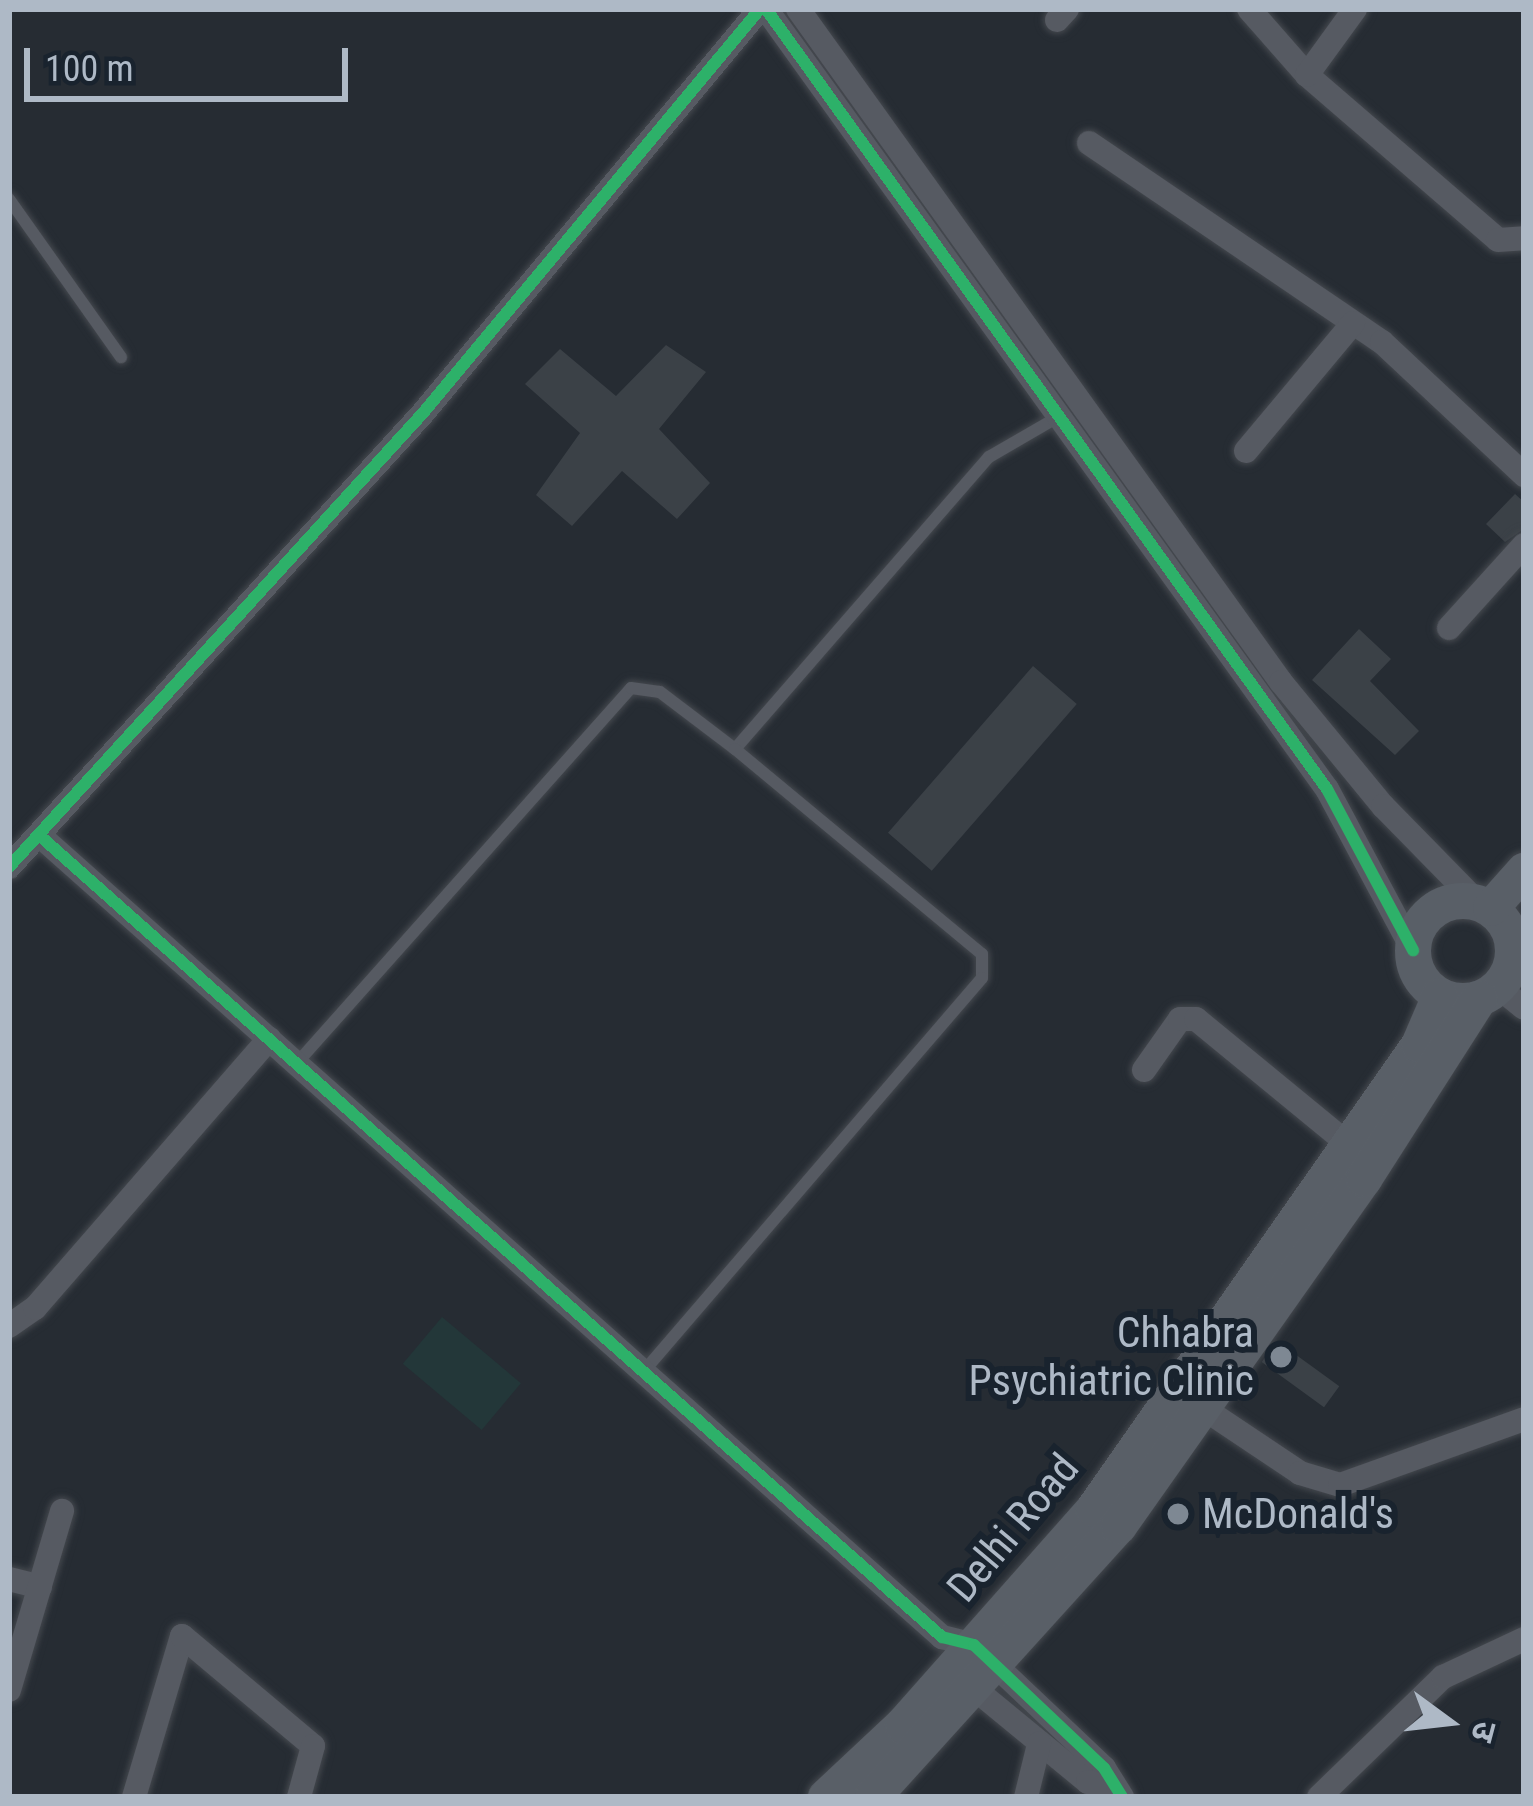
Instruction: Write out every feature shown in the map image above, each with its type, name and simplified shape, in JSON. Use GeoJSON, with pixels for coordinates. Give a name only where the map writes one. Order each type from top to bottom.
{"type":"FeatureCollection","features":[{"type":"Feature","properties":{"kind":"main road"},"geometry":{"type":"LineString","coordinates":[[1484,905],[1519,944],[1500,998],[1440,996],[1422,980],[1413,950],[1434,910],[1484,905],[1524,872]]}},
{"type":"Feature","properties":{"kind":"main road","name":"Delhi Road"},"geometry":{"type":"LineString","coordinates":[[873,1797],[967,1661],[1094,1509],[1419,1045],[1440,996]]}},
{"type":"Feature","properties":{"kind":"main road","name":"Delhi Road"},"geometry":{"type":"LineString","coordinates":[[826,1797],[967,1661],[1119,1526],[1500,998]]}},
{"type":"Feature","properties":{"kind":"street"},"geometry":{"type":"LineString","coordinates":[[9,867],[423,413],[763,9],[1327,789],[1413,950]]}},
{"type":"Feature","properties":{"kind":"street"},"geometry":{"type":"LineString","coordinates":[[798,9],[1281,682],[1370,791],[1484,905]]}},
{"type":"Feature","properties":{"kind":"street"},"geometry":{"type":"LineString","coordinates":[[1249,9],[1307,75],[1498,240],[1524,238]]}},
{"type":"Feature","properties":{"kind":"street"},"geometry":{"type":"LineString","coordinates":[[1307,75],[1355,9]]}},
{"type":"Feature","properties":{"kind":"street"},"geometry":{"type":"LineString","coordinates":[[1089,143],[1353,323],[1524,475]]}},
{"type":"Feature","properties":{"kind":"street"},"geometry":{"type":"LineString","coordinates":[[902,201],[921,182]]}},
{"type":"Feature","properties":{"kind":"street"},"geometry":{"type":"LineString","coordinates":[[1246,451],[1353,323]]}},
{"type":"Feature","properties":{"kind":"street"},"geometry":{"type":"LineString","coordinates":[[1448,628],[1524,544]]}},
{"type":"Feature","properties":{"kind":"street"},"geometry":{"type":"LineString","coordinates":[[39,835],[967,1661],[1104,1768],[1117,1792]]}},
{"type":"Feature","properties":{"kind":"street"},"geometry":{"type":"LineString","coordinates":[[1144,1070],[1180,1019],[1196,1019],[1347,1143]]}},
{"type":"Feature","properties":{"kind":"street"},"geometry":{"type":"LineString","coordinates":[[9,1326],[35,1308],[269,1039]]}},
{"type":"Feature","properties":{"kind":"street"},"geometry":{"type":"LineString","coordinates":[[1203,1408],[1300,1473],[1340,1485],[1524,1419]]}},
{"type":"Feature","properties":{"kind":"street"},"geometry":{"type":"LineString","coordinates":[[9,1690],[62,1511]]}},
{"type":"Feature","properties":{"kind":"street"},"geometry":{"type":"LineString","coordinates":[[9,1579],[40,1587]]}},
{"type":"Feature","properties":{"kind":"street"},"geometry":{"type":"LineString","coordinates":[[134,1797],[182,1636],[314,1746],[299,1797]]}},
{"type":"Feature","properties":{"kind":"street"},"geometry":{"type":"LineString","coordinates":[[1319,1797],[1443,1677],[1524,1640]]}},
{"type":"Feature","properties":{"kind":"street"},"geometry":{"type":"LineString","coordinates":[[967,1661],[1039,1744],[1088,1782],[1117,1792]]}},
{"type":"Feature","properties":{"kind":"street"},"geometry":{"type":"LineString","coordinates":[[1026,1797],[1039,1744]]}},
{"type":"Feature","properties":{"kind":"lane"},"geometry":{"type":"LineString","coordinates":[[9,199],[121,357]]}},
{"type":"Feature","properties":{"kind":"lane"},"geometry":{"type":"LineString","coordinates":[[735,749],[989,457],[1058,417]]}},
{"type":"Feature","properties":{"kind":"lane"},"geometry":{"type":"LineString","coordinates":[[297,1064],[615,697],[631,688],[660,692],[735,749],[982,955],[984,972],[644,1371]]}},
{"type":"Feature","properties":{"kind":"green space"},"geometry":{"type":"Polygon","coordinates":[[[442,1317],[521,1383],[482,1430],[403,1364],[442,1317]]]}},
{"type":"Feature","properties":{"kind":"building"},"geometry":{"type":"Polygon","coordinates":[[[666,345],[706,372],[659,429],[710,483],[677,519],[622,471],[572,526],[536,495],[580,433],[525,384],[560,349],[616,396],[666,345]]]}},
{"type":"Feature","properties":{"kind":"building"},"geometry":{"type":"Polygon","coordinates":[[[1515,494],[1524,502],[1524,529],[1505,542],[1486,524],[1515,494]]]}},
{"type":"Feature","properties":{"kind":"building"},"geometry":{"type":"Polygon","coordinates":[[[1359,629],[1391,659],[1370,681],[1419,731],[1395,755],[1312,680],[1359,629]]]}},
{"type":"Feature","properties":{"kind":"building"},"geometry":{"type":"Polygon","coordinates":[[[1033,666],[1077,704],[932,871],[888,833],[1033,666]]]}},
{"type":"Feature","properties":{"kind":"building"},"geometry":{"type":"Polygon","coordinates":[[[1277,1341],[1339,1386],[1324,1407],[1262,1362],[1277,1341]]]}},
{"type":"Feature","properties":{"kind":"cycle path"},"geometry":{"type":"LineString","coordinates":[[9,867],[423,413],[760,9]]}},
{"type":"Feature","properties":{"kind":"cycle path"},"geometry":{"type":"LineString","coordinates":[[766,9],[1327,789],[1413,950]]}},
{"type":"Feature","properties":{"kind":"cycle path"},"geometry":{"type":"LineString","coordinates":[[39,835],[942,1637],[974,1645],[1104,1768],[1122,1797]]}},
{"type":"Feature","properties":{"kind":"place","name":"Chhabra Psychiatric Clinic"},"geometry":{"type":"Point","coordinates":[1281,1357]}},
{"type":"Feature","properties":{"kind":"place","name":"McDonald's"},"geometry":{"type":"Point","coordinates":[1178,1514]}}]}
